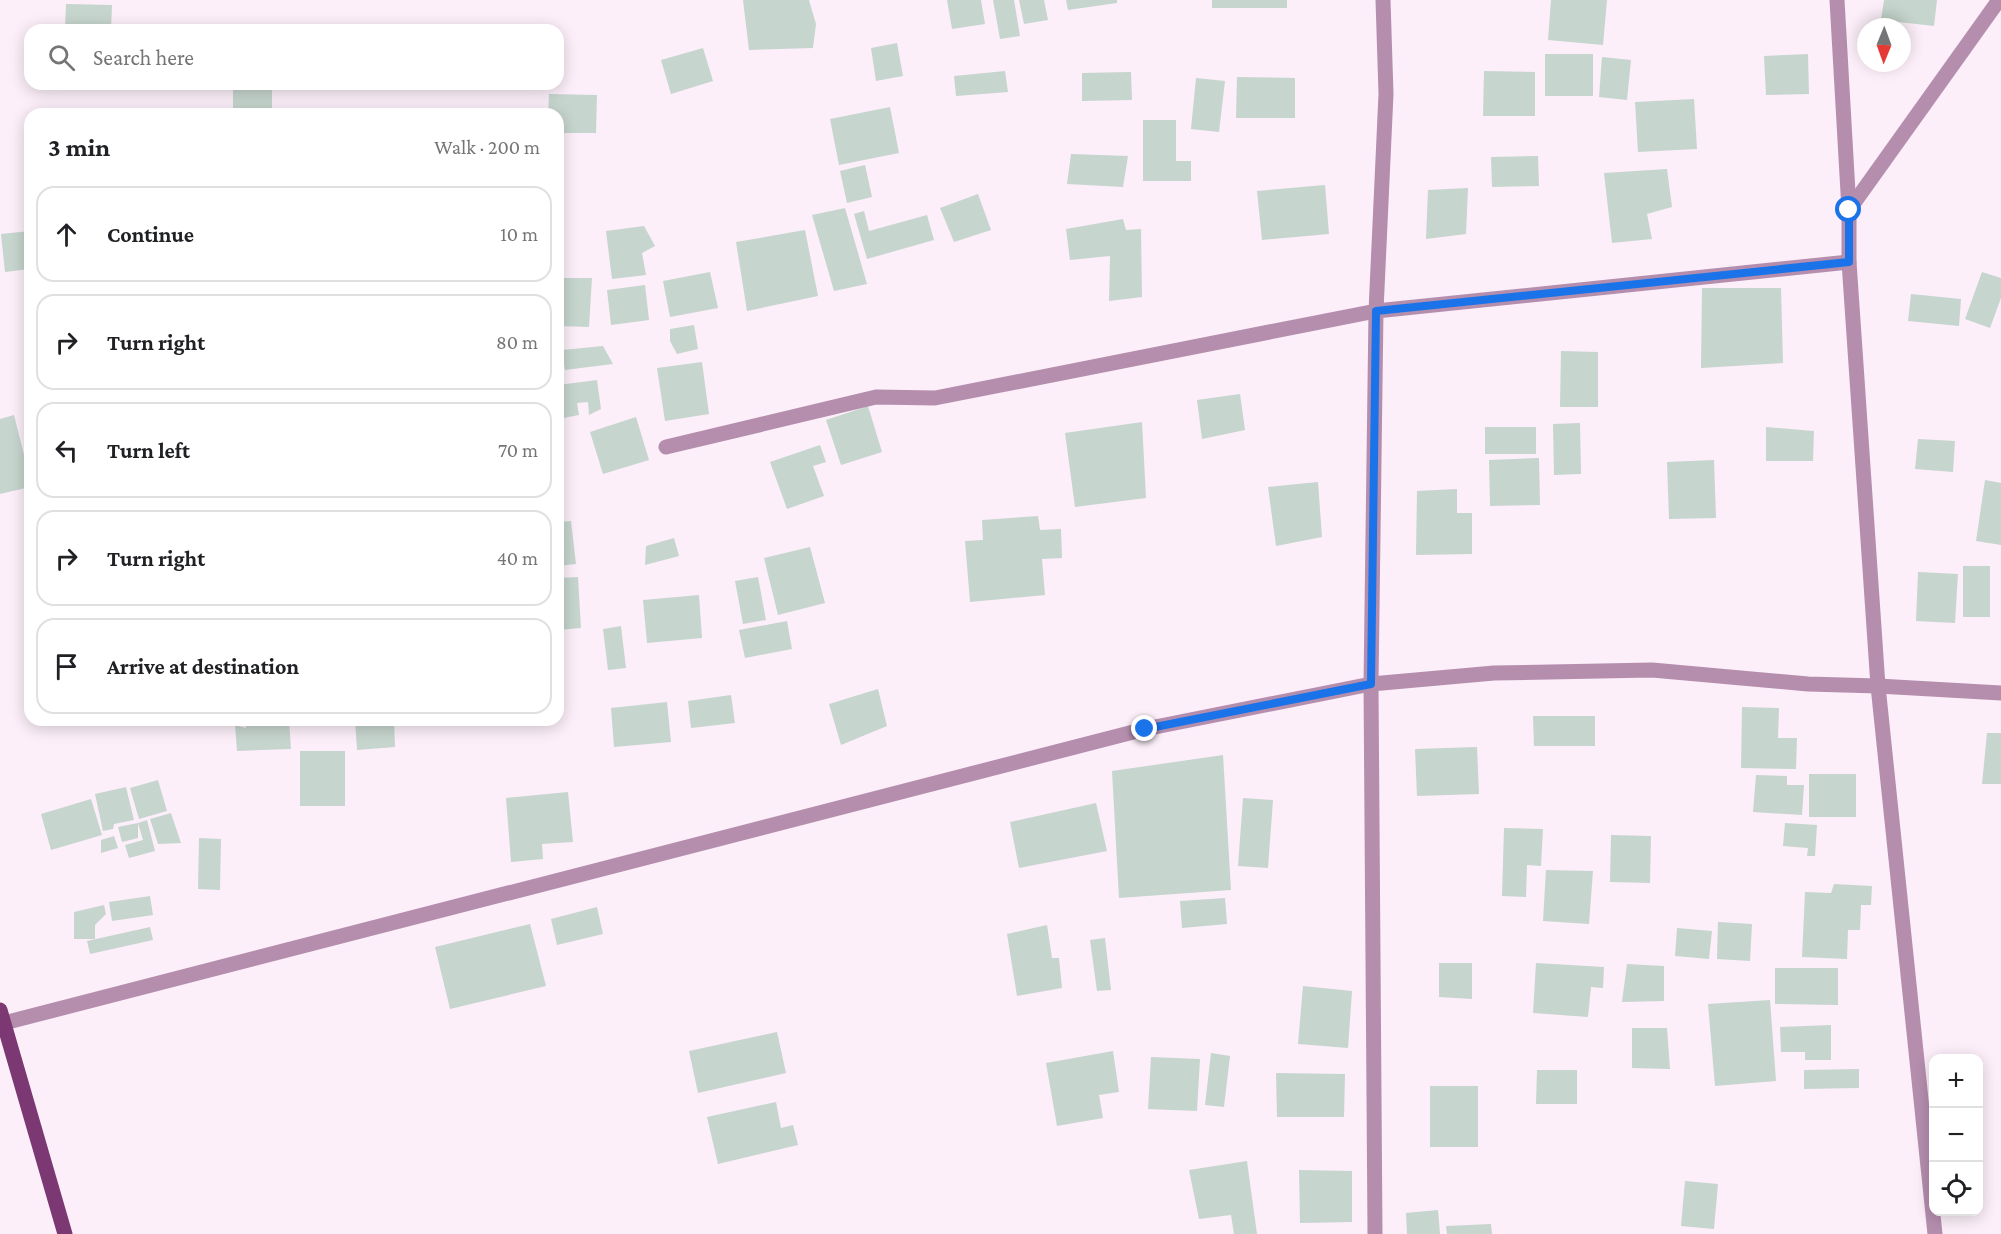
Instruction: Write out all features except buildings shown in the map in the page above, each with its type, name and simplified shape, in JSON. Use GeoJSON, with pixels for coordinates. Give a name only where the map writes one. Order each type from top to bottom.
{"type":"FeatureCollection","features":[{"type":"Feature","properties":{"kind":"main road"},"geometry":{"type":"LineString","coordinates":[[2,1017],[65,1234]]}},
{"type":"Feature","properties":{"kind":"street"},"geometry":{"type":"LineString","coordinates":[[1375,1234],[1371,684],[1376,311],[1386,94],[1383,0]]}},
{"type":"Feature","properties":{"kind":"street"},"geometry":{"type":"LineString","coordinates":[[1837,0],[1849,210],[1849,262],[1878,686],[1935,1234]]}},
{"type":"Feature","properties":{"kind":"street"},"geometry":{"type":"LineString","coordinates":[[1849,210],[1999,0]]}},
{"type":"Feature","properties":{"kind":"street"},"geometry":{"type":"LineString","coordinates":[[666,447],[876,397],[935,398],[1376,311],[1849,262]]}},
{"type":"Feature","properties":{"kind":"street"},"geometry":{"type":"LineString","coordinates":[[2,1017],[1145,729],[1371,684],[1494,673],[1652,670],[1808,684],[2001,693]]}},
{"type":"Feature","properties":{"kind":"route"},"geometry":{"type":"LineString","coordinates":[[1145,729],[1371,684],[1376,311],[1849,262],[1849,210]]}}]}
